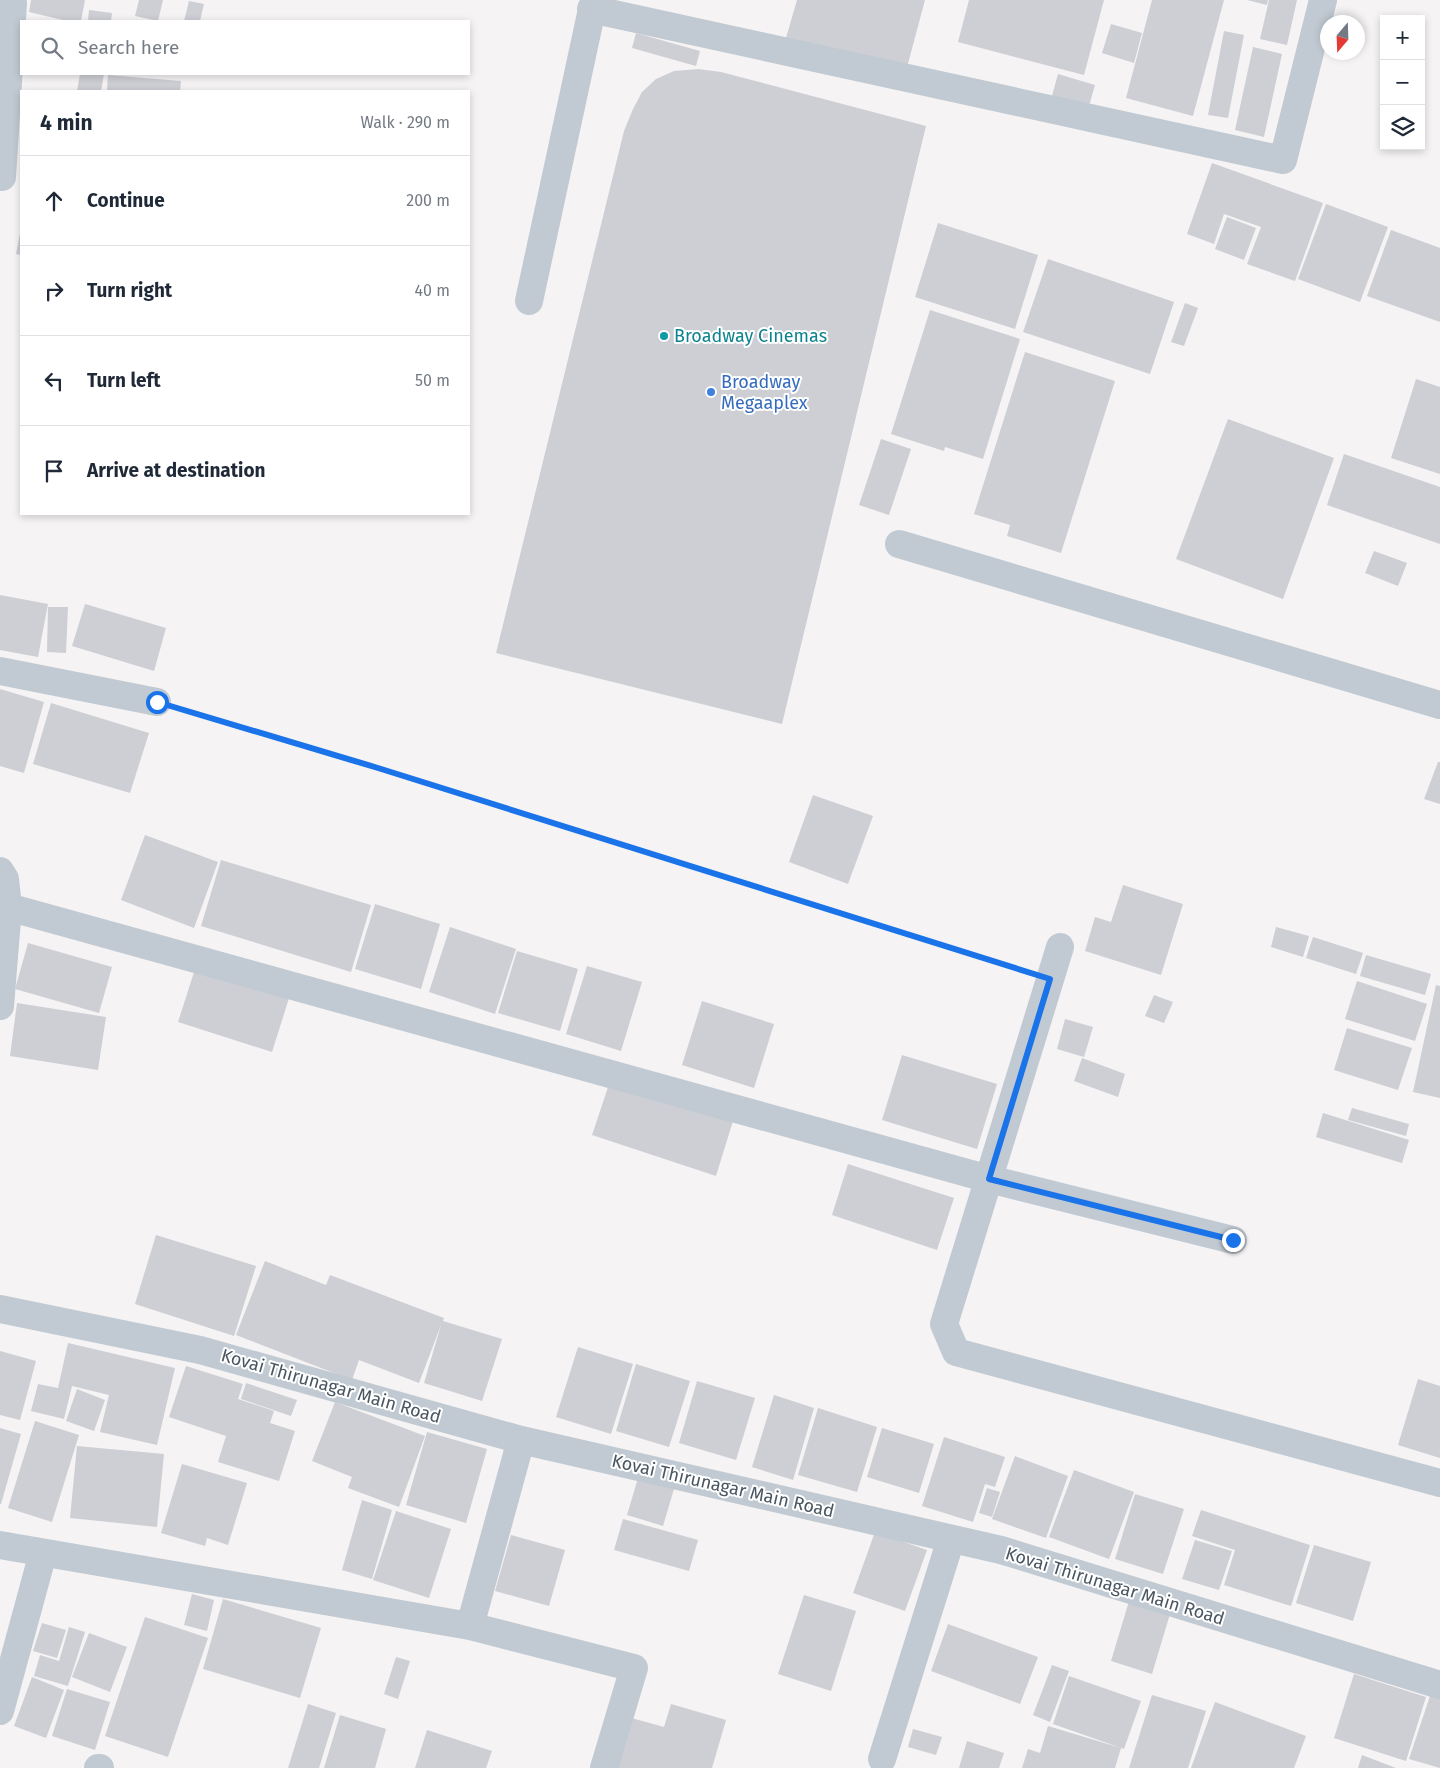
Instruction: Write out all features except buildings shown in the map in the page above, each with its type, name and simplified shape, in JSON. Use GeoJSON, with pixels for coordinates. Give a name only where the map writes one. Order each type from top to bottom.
{"type":"FeatureCollection","features":[{"type":"Feature","properties":{"kind":"street"},"geometry":{"type":"LineString","coordinates":[[529,301],[593,4],[1283,160],[1323,0]]}},
{"type":"Feature","properties":{"kind":"street"},"geometry":{"type":"LineString","coordinates":[[0,177],[2,177],[12,3]]}},
{"type":"Feature","properties":{"kind":"street"},"geometry":{"type":"LineString","coordinates":[[899,544],[1440,705]]}},
{"type":"Feature","properties":{"kind":"street"},"geometry":{"type":"LineString","coordinates":[[0,671],[157,702]]}},
{"type":"Feature","properties":{"kind":"street"},"geometry":{"type":"LineString","coordinates":[[0,871],[6,879],[8,907],[0,1006]]}},
{"type":"Feature","properties":{"kind":"street"},"geometry":{"type":"LineString","coordinates":[[8,907],[989,1179],[1233,1240]]}},
{"type":"Feature","properties":{"kind":"street"},"geometry":{"type":"LineString","coordinates":[[1060,947],[944,1324],[956,1352],[1440,1483]]}},
{"type":"Feature","properties":{"kind":"street","name":"Kovai Thirunagar Main Road"},"geometry":{"type":"LineString","coordinates":[[0,1309],[200,1350],[521,1440],[1001,1550],[1440,1685]]}},
{"type":"Feature","properties":{"kind":"street"},"geometry":{"type":"LineString","coordinates":[[470,1626],[521,1440]]}},
{"type":"Feature","properties":{"kind":"street"},"geometry":{"type":"LineString","coordinates":[[882,1759],[951,1539]]}},
{"type":"Feature","properties":{"kind":"street"},"geometry":{"type":"LineString","coordinates":[[0,1545],[470,1626],[634,1668],[604,1768]]}},
{"type":"Feature","properties":{"kind":"street"},"geometry":{"type":"LineString","coordinates":[[0,1711],[43,1553]]}},
{"type":"Feature","properties":{"kind":"path"},"geometry":{"type":"LineString","coordinates":[[157,702],[378,768],[1050,979]]}},
{"type":"Feature","properties":{"kind":"place","name":"Broadway Cinemas"},"geometry":{"type":"Point","coordinates":[664,336]}},
{"type":"Feature","properties":{"kind":"place","name":"Broadway Megaaplex"},"geometry":{"type":"Point","coordinates":[711,392]}},
{"type":"Feature","properties":{"kind":"route"},"geometry":{"type":"LineString","coordinates":[[157,702],[378,768],[1050,979],[989,1179],[1233,1240]]}}]}
